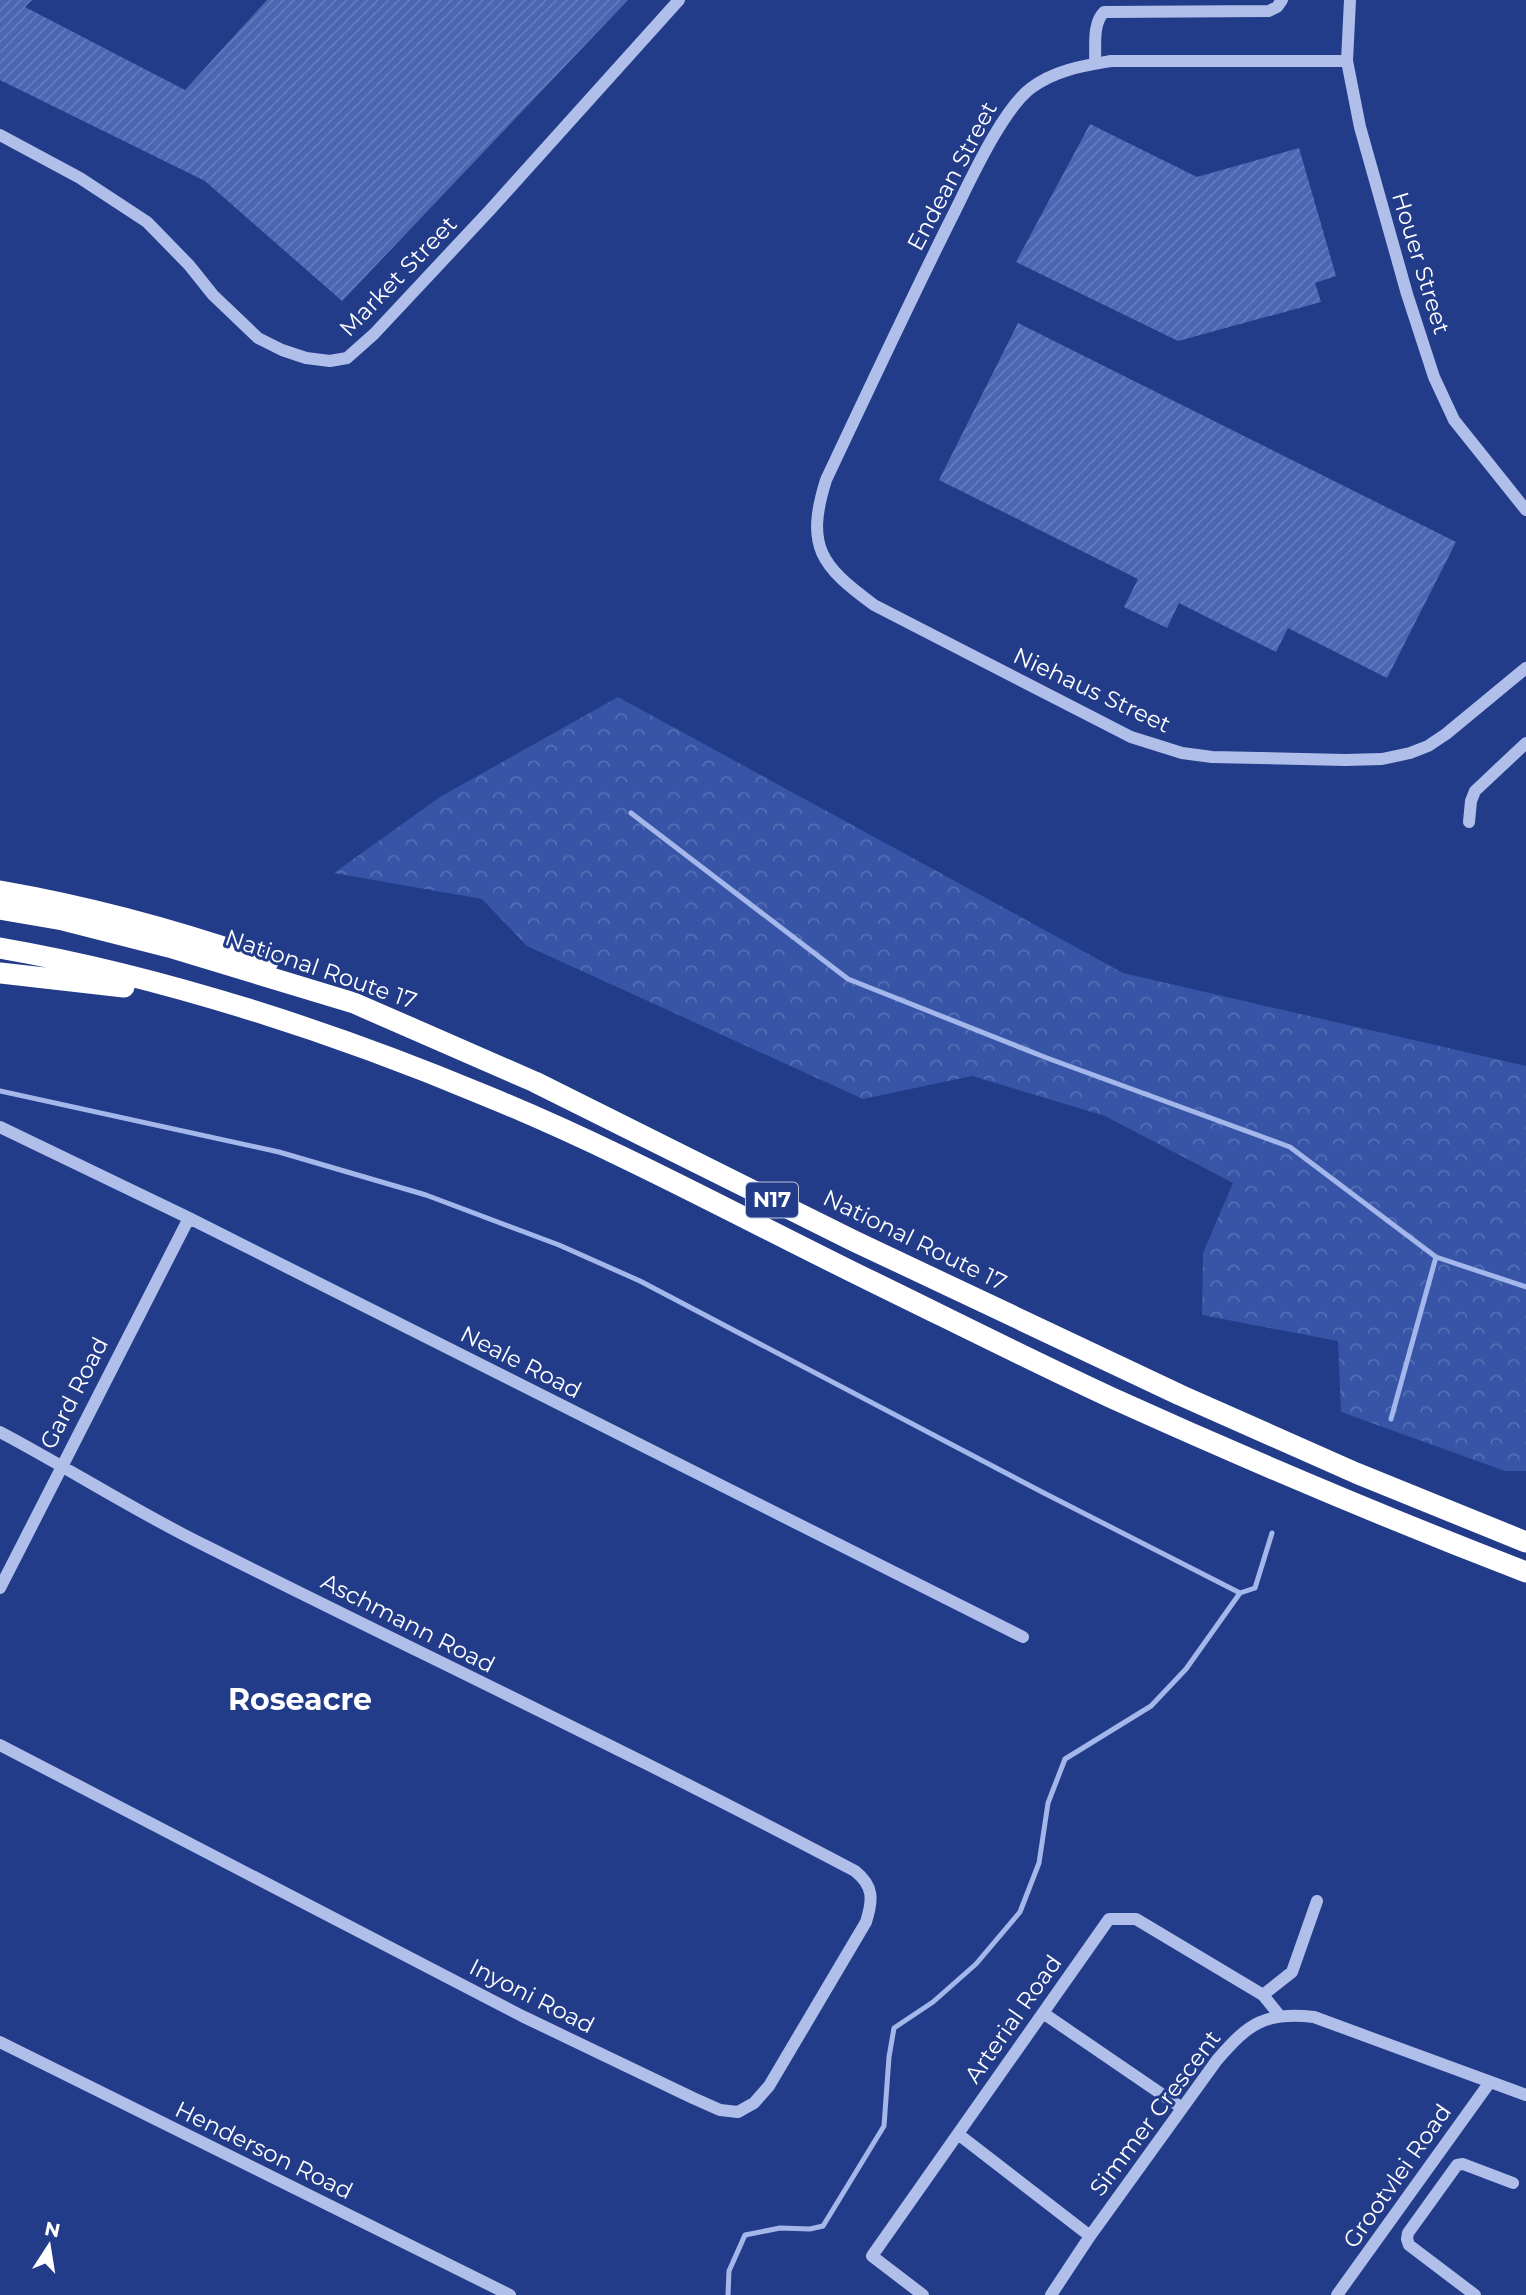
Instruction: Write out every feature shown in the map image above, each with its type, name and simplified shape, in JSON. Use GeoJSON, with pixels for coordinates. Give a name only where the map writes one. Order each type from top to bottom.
{"type":"FeatureCollection","features":[{"type":"Feature","properties":{"kind":"highway"},"geometry":{"type":"LineString","coordinates":[[0,891],[103,911],[203,939],[287,969],[354,1003]]}},
{"type":"Feature","properties":{"kind":"highway","name":"National Route 17"},"geometry":{"type":"LineString","coordinates":[[0,909],[63,920],[169,947],[354,1003],[535,1082],[854,1241],[1180,1395],[1356,1473],[1526,1542]]}},
{"type":"Feature","properties":{"kind":"highway","name":"N17"},"geometry":{"type":"LineString","coordinates":[[0,948],[72,962],[196,995],[373,1052],[486,1096],[685,1188],[1119,1401],[1404,1524],[1526,1572]]}},
{"type":"Feature","properties":{"kind":"highway"},"geometry":{"type":"LineString","coordinates":[[0,972],[196,995]]}},
{"type":"Feature","properties":{"kind":"street","name":"Market Street"},"geometry":{"type":"LineString","coordinates":[[0,135],[80,178],[146,222],[189,265],[213,295],[258,338],[306,358],[330,361],[347,358],[374,334],[490,210],[679,0]]}},
{"type":"Feature","properties":{"kind":"street"},"geometry":{"type":"LineString","coordinates":[[1095,63],[1096,27],[1104,12],[1269,11],[1277,7],[1282,0]]}},
{"type":"Feature","properties":{"kind":"street","name":"Houer Street"},"geometry":{"type":"LineString","coordinates":[[1350,0],[1347,61],[1360,127],[1434,377],[1454,420],[1526,510]]}},
{"type":"Feature","properties":{"kind":"street","name":"Endean Street"},"geometry":{"type":"LineString","coordinates":[[820,547],[818,505],[826,480],[968,184],[1012,107],[1030,89],[1054,73],[1095,63],[1163,59],[1347,61]]}},
{"type":"Feature","properties":{"kind":"street","name":"Niehaus Street"},"geometry":{"type":"LineString","coordinates":[[820,547],[828,567],[845,584],[874,605],[1131,737],[1182,753],[1244,760],[1382,759],[1410,753],[1428,746],[1446,734],[1526,668]]}},
{"type":"Feature","properties":{"kind":"street"},"geometry":{"type":"LineString","coordinates":[[1469,822],[1475,791],[1526,743]]}},
{"type":"Feature","properties":{"kind":"street","name":"Neale Road"},"geometry":{"type":"LineString","coordinates":[[0,1127],[188,1218],[1023,1637]]}},
{"type":"Feature","properties":{"kind":"street","name":"Gard Road"},"geometry":{"type":"LineString","coordinates":[[0,1588],[188,1218]]}},
{"type":"Feature","properties":{"kind":"street","name":"Aschmann Road"},"geometry":{"type":"LineString","coordinates":[[0,1432],[62,1465],[94,1487],[206,1547],[802,1843]]}},
{"type":"Feature","properties":{"kind":"street","name":"Inyoni Road"},"geometry":{"type":"LineString","coordinates":[[0,1745],[522,2016],[729,2113],[738,2112],[754,2104],[769,2086],[866,1922],[871,1907],[871,1894],[864,1879],[855,1871],[802,1843]]}},
{"type":"Feature","properties":{"kind":"street"},"geometry":{"type":"LineString","coordinates":[[1263,1995],[1292,1972],[1317,1902]]}},
{"type":"Feature","properties":{"kind":"street","name":"Arterial Road"},"geometry":{"type":"LineString","coordinates":[[923,2295],[872,2256],[1109,1919],[1136,1919],[1263,1995],[1279,2015]]}},
{"type":"Feature","properties":{"kind":"street"},"geometry":{"type":"LineString","coordinates":[[1043,2013],[1182,2108]]}},
{"type":"Feature","properties":{"kind":"street"},"geometry":{"type":"LineString","coordinates":[[1279,2015],[1314,2017],[1336,2023],[1526,2095]]}},
{"type":"Feature","properties":{"kind":"street","name":"Simmer Crescent"},"geometry":{"type":"LineString","coordinates":[[1051,2295],[1090,2236],[1231,2044],[1264,2020],[1279,2015]]}},
{"type":"Feature","properties":{"kind":"street","name":"Henderson Road"},"geometry":{"type":"LineString","coordinates":[[0,2042],[510,2295]]}},
{"type":"Feature","properties":{"kind":"street","name":"Grootvlei Road"},"geometry":{"type":"LineString","coordinates":[[1338,2295],[1490,2082]]}},
{"type":"Feature","properties":{"kind":"street"},"geometry":{"type":"LineString","coordinates":[[958,2134],[1090,2236]]}},
{"type":"Feature","properties":{"kind":"street"},"geometry":{"type":"LineString","coordinates":[[1475,2295],[1409,2245],[1408,2233],[1457,2165],[1463,2164],[1513,2183]]}},
{"type":"Feature","properties":{"kind":"green space"},"geometry":{"type":"Polygon","coordinates":[[[618,697],[1123,973],[1526,1066],[1526,1471],[1505,1471],[1341,1412],[1338,1341],[1202,1315],[1203,1253],[1233,1183],[1105,1116],[972,1076],[863,1099],[527,946],[482,899],[334,873],[440,797],[618,697]]]}},
{"type":"Feature","properties":{"kind":"building"},"geometry":{"type":"Polygon","coordinates":[[[0,0],[32,0],[25,7],[185,90],[267,0],[628,0],[342,301],[205,181],[0,80],[0,0]]]}},
{"type":"Feature","properties":{"kind":"building"},"geometry":{"type":"Polygon","coordinates":[[[1090,124],[1197,177],[1299,148],[1336,276],[1315,283],[1321,302],[1178,341],[1016,262],[1090,124]]]}},
{"type":"Feature","properties":{"kind":"building"},"geometry":{"type":"Polygon","coordinates":[[[1018,323],[1456,542],[1387,678],[1288,628],[1276,652],[1179,603],[1167,628],[1124,607],[1138,579],[939,480],[1018,323]]]}},
{"type":"Feature","properties":{"kind":"waterway"},"geometry":{"type":"LineString","coordinates":[[631,813],[848,979],[1047,1058],[1290,1147],[1436,1257],[1526,1287]]}},
{"type":"Feature","properties":{"kind":"waterway"},"geometry":{"type":"LineString","coordinates":[[0,1091],[279,1152],[426,1195],[559,1245],[640,1281],[1240,1593]]}},
{"type":"Feature","properties":{"kind":"waterway"},"geometry":{"type":"LineString","coordinates":[[1391,1419],[1436,1257]]}},
{"type":"Feature","properties":{"kind":"waterway"},"geometry":{"type":"LineString","coordinates":[[728,2295],[729,2271],[745,2235],[780,2228],[810,2229],[823,2226],[884,2126],[894,2028],[933,2002],[976,1964],[1020,1912],[1039,1863],[1048,1803],[1065,1759],[1151,1706],[1186,1669],[1240,1593],[1255,1588],[1272,1533]]}},
{"type":"Feature","properties":{"kind":"district","name":"Roseacre"},"geometry":{"type":"Point","coordinates":[300,1700]}}]}
